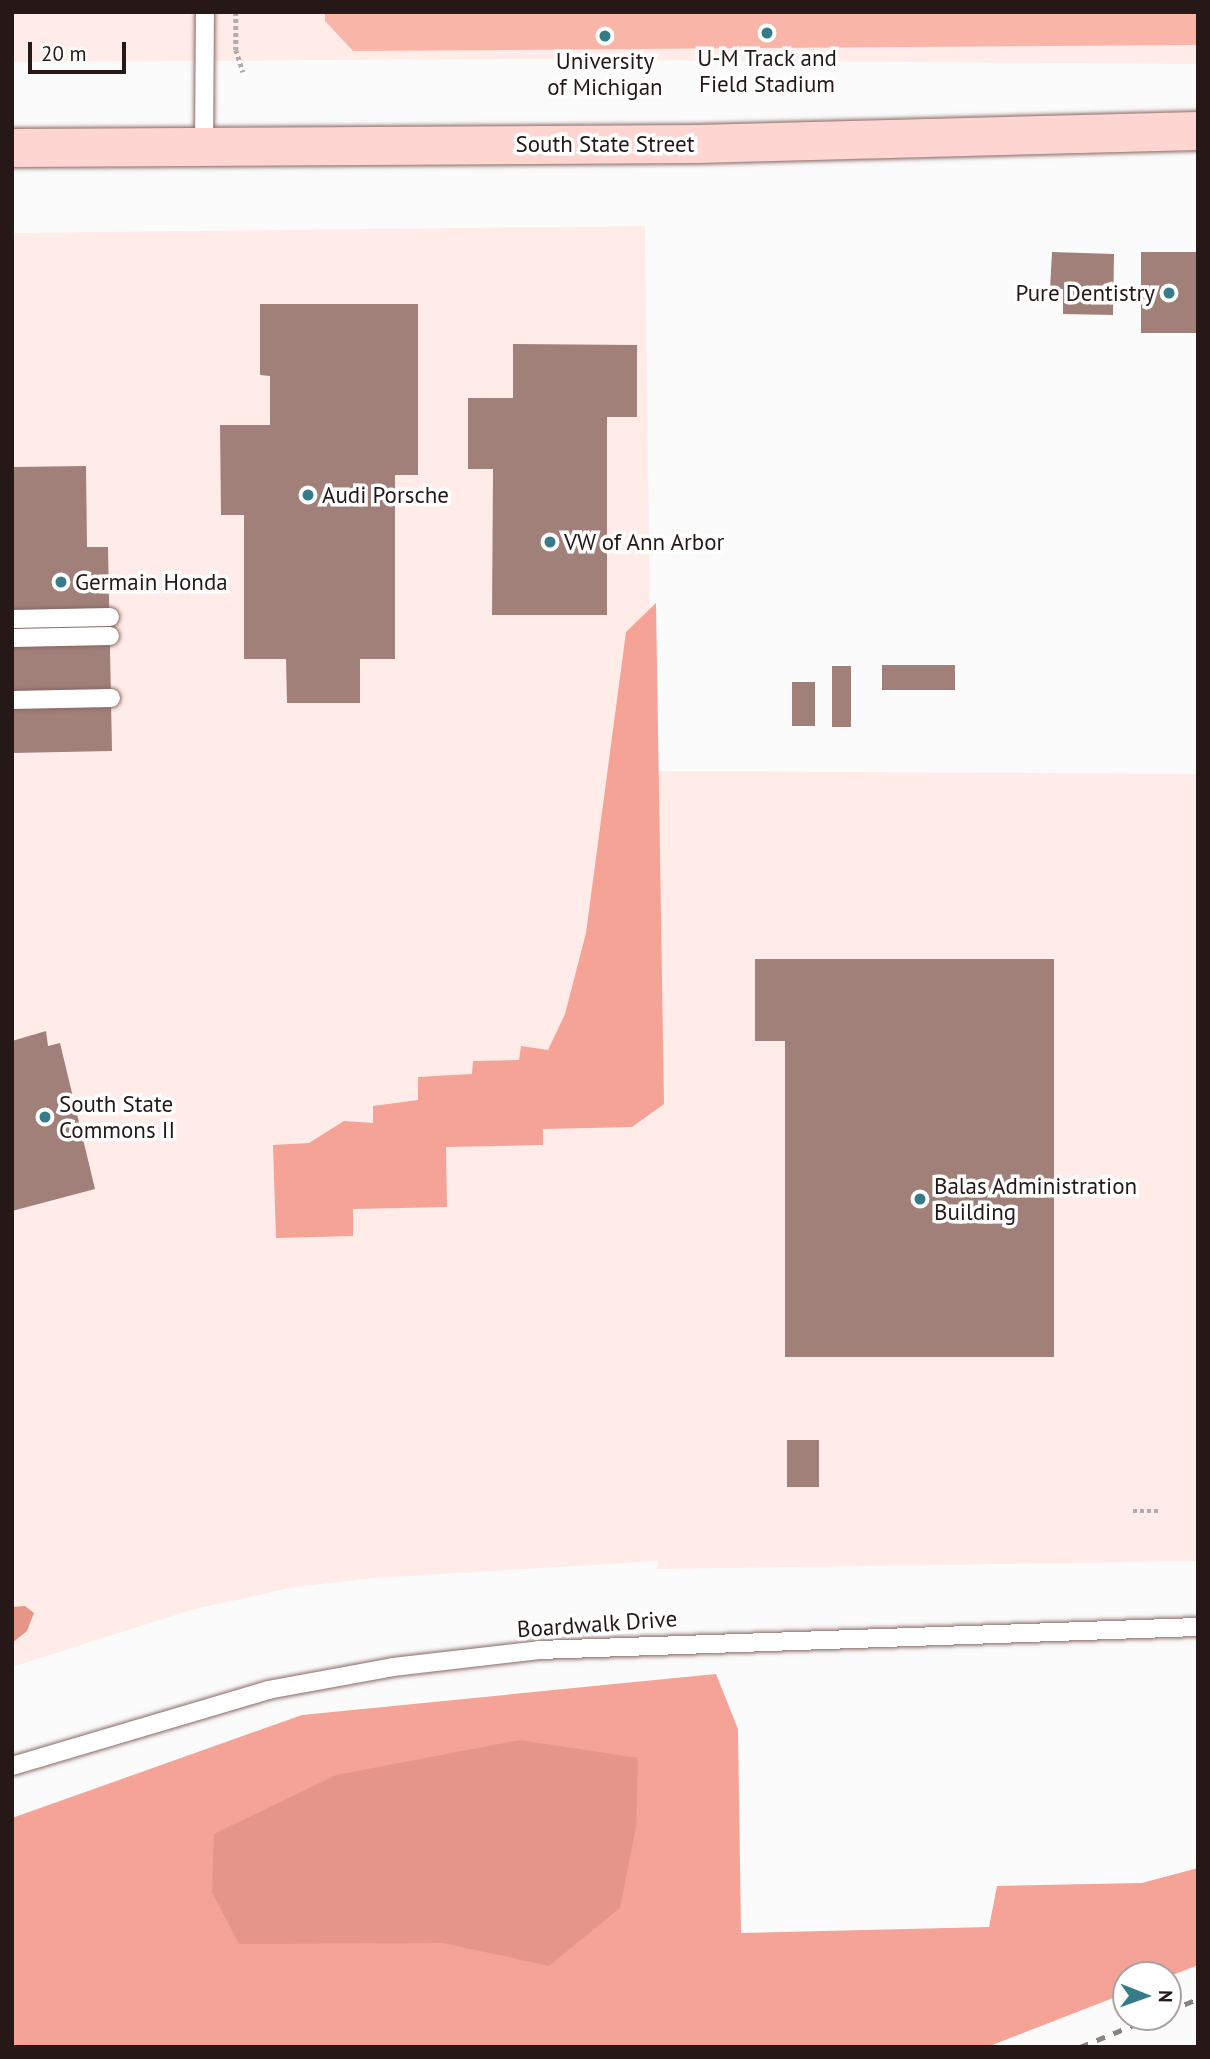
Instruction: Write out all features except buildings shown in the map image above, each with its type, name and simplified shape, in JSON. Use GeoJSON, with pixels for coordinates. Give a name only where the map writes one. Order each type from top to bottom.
{"type":"FeatureCollection","features":[{"type":"Feature","properties":{"kind":"main road","name":"South State Street"},"geometry":{"type":"LineString","coordinates":[[12,149],[711,144],[1198,131]]}},
{"type":"Feature","properties":{"kind":"lane"},"geometry":{"type":"LineString","coordinates":[[204,148],[205,12]]}},
{"type":"Feature","properties":{"kind":"lane"},"geometry":{"type":"LineString","coordinates":[[12,618],[110,617]]}},
{"type":"Feature","properties":{"kind":"lane"},"geometry":{"type":"LineString","coordinates":[[12,638],[110,636]]}},
{"type":"Feature","properties":{"kind":"lane"},"geometry":{"type":"LineString","coordinates":[[12,700],[111,698]]}},
{"type":"Feature","properties":{"kind":"lane","name":"Boardwalk Drive"},"geometry":{"type":"LineString","coordinates":[[12,1766],[268,1690],[393,1667],[539,1650],[1198,1626]]}},
{"type":"Feature","properties":{"kind":"path"},"geometry":{"type":"LineString","coordinates":[[236,12],[236,50],[243,72]]}},
{"type":"Feature","properties":{"kind":"path"},"geometry":{"type":"LineString","coordinates":[[1133,1511],[1161,1511]]}},
{"type":"Feature","properties":{"kind":"shaded area","name":"University of Michigan"},"geometry":{"type":"Polygon","coordinates":[[[12,12],[1198,12],[1198,64],[473,59],[12,62],[12,12]]]}},
{"type":"Feature","properties":{"kind":"shaded area","name":"U-M Track and Field Stadium"},"geometry":{"type":"Polygon","coordinates":[[[325,12],[1198,12],[1198,45],[353,51],[325,21],[325,12]]]}},
{"type":"Feature","properties":{"kind":"shaded area"},"geometry":{"type":"Polygon","coordinates":[[[645,226],[652,771],[1198,774],[1198,1561],[657,1569],[658,1561],[375,1578],[295,1587],[191,1610],[12,1667],[12,233],[645,226]]]}},
{"type":"Feature","properties":{"kind":"shaded area"},"geometry":{"type":"Polygon","coordinates":[[[656,603],[664,1104],[632,1127],[543,1129],[543,1145],[446,1147],[447,1207],[353,1209],[353,1236],[276,1238],[273,1145],[309,1143],[344,1121],[373,1123],[373,1106],[418,1100],[418,1077],[472,1074],[473,1061],[519,1060],[521,1046],[548,1050],[565,1014],[586,933],[626,632],[656,603]]]}},
{"type":"Feature","properties":{"kind":"shaded area"},"geometry":{"type":"Polygon","coordinates":[[[25,1606],[34,1613],[27,1631],[12,1643],[12,1607],[25,1606]]]}},
{"type":"Feature","properties":{"kind":"shaded area"},"geometry":{"type":"Polygon","coordinates":[[[716,1674],[738,1729],[741,1933],[989,1927],[997,1886],[1142,1883],[1198,1868],[1198,1965],[1182,1971],[1182,1961],[1112,1961],[1112,1998],[987,2047],[12,2047],[12,1818],[302,1715],[716,1674]]]}},
{"type":"Feature","properties":{"kind":"shaded area"},"geometry":{"type":"Polygon","coordinates":[[[520,1740],[638,1758],[636,1827],[620,1908],[549,1966],[443,1943],[239,1944],[212,1892],[214,1834],[336,1775],[520,1740]]]}},
{"type":"Feature","properties":{"kind":"railway"},"geometry":{"type":"LineString","coordinates":[[1182,2005],[1198,1999]]}},
{"type":"Feature","properties":{"kind":"railway"},"geometry":{"type":"LineString","coordinates":[[1080,2047],[1119,2031]]}},
{"type":"Feature","properties":{"kind":"place","name":"U-M Track and Field Stadium"},"geometry":{"type":"Point","coordinates":[767,33]}},
{"type":"Feature","properties":{"kind":"place","name":"University of Michigan"},"geometry":{"type":"Point","coordinates":[605,36]}},
{"type":"Feature","properties":{"kind":"place","name":"Pure Dentistry"},"geometry":{"type":"Point","coordinates":[1169,293]}},
{"type":"Feature","properties":{"kind":"place","name":"Audi Porsche"},"geometry":{"type":"Point","coordinates":[308,495]}},
{"type":"Feature","properties":{"kind":"place","name":"VW of Ann Arbor"},"geometry":{"type":"Point","coordinates":[550,542]}},
{"type":"Feature","properties":{"kind":"place","name":"Germain Honda"},"geometry":{"type":"Point","coordinates":[61,582]}},
{"type":"Feature","properties":{"kind":"place","name":"South State Commons II"},"geometry":{"type":"Point","coordinates":[45,1117]}},
{"type":"Feature","properties":{"kind":"place","name":"Balas Administration Building"},"geometry":{"type":"Point","coordinates":[920,1199]}}]}
